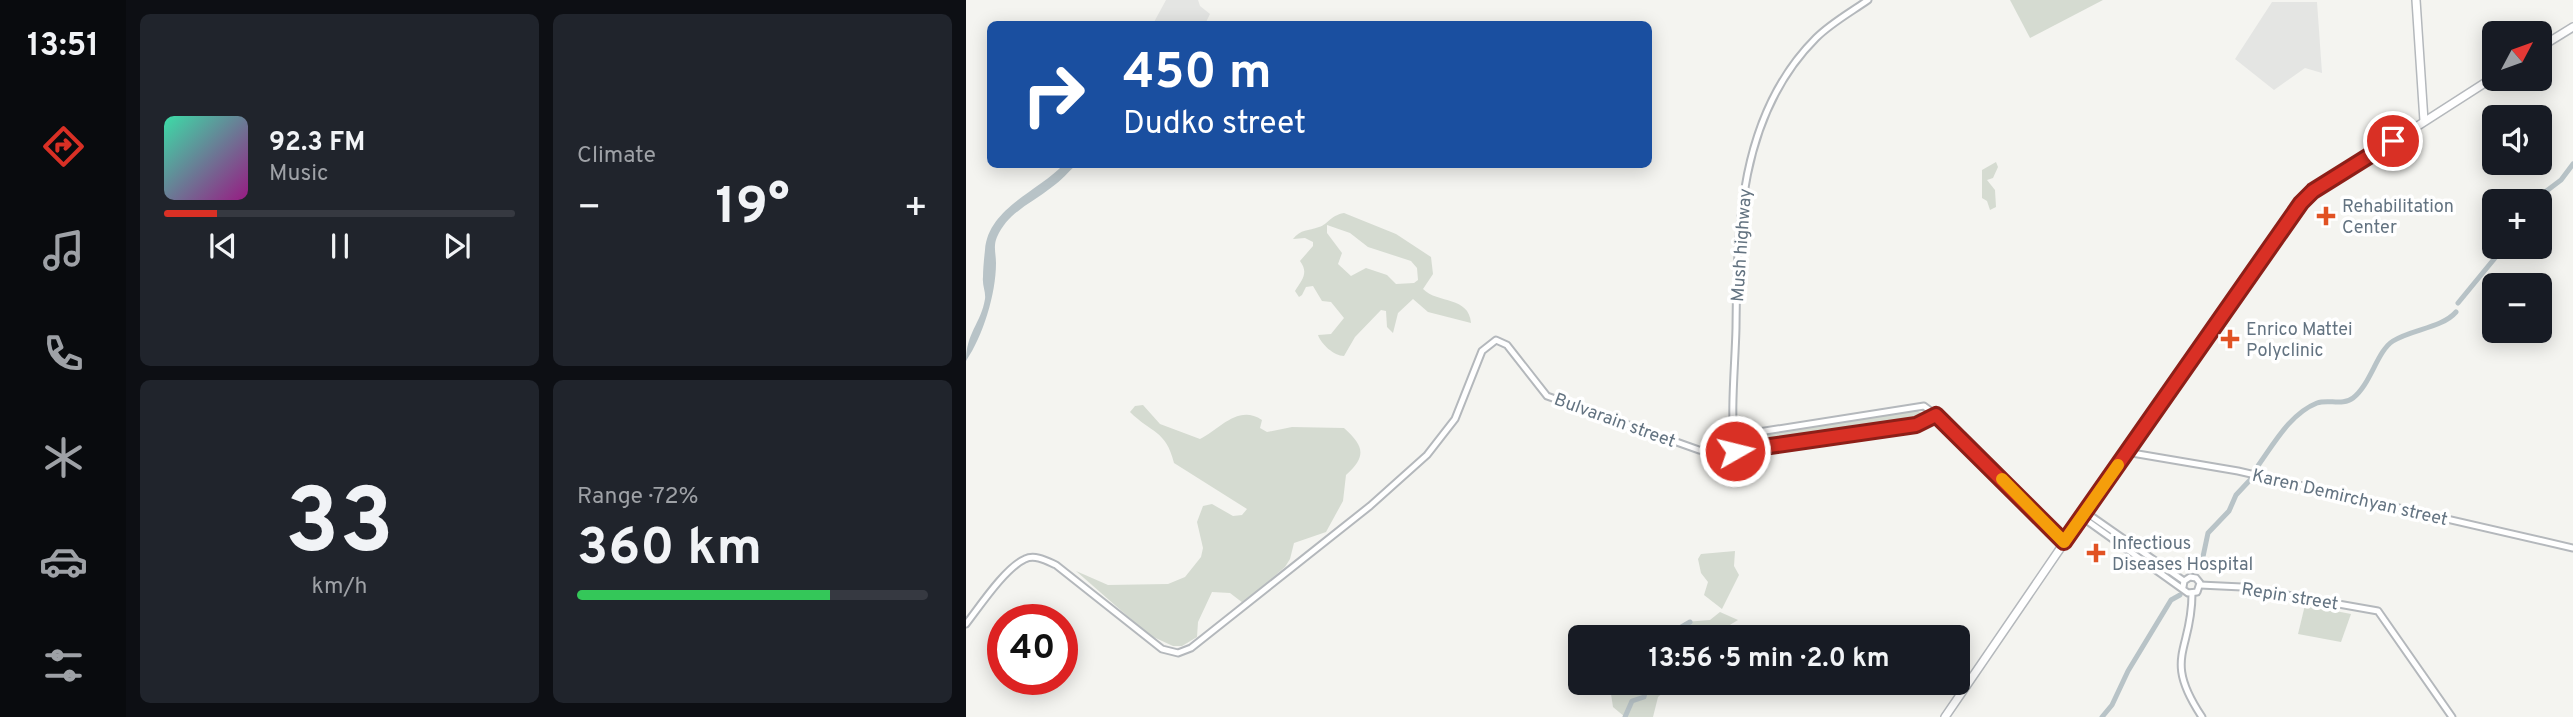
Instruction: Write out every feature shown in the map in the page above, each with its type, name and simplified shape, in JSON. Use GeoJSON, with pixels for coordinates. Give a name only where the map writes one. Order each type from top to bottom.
{"type":"FeatureCollection","features":[{"type":"Feature","properties":{"kind":"main road"},"geometry":{"type":"LineString","coordinates":[[2416,0],[2424,121]]}},
{"type":"Feature","properties":{"kind":"main road"},"geometry":{"type":"LineString","coordinates":[[2552,40],[2573,27]]}},
{"type":"Feature","properties":{"kind":"main road"},"geometry":{"type":"LineString","coordinates":[[1945,717],[2083,514],[2307,197],[2482,85]]}},
{"type":"Feature","properties":{"kind":"street","name":"Mush highway"},"geometry":{"type":"LineString","coordinates":[[1735,451],[1733,436],[1741,210],[1749,162],[1770,105],[1787,72],[1817,37],[1868,0]]}},
{"type":"Feature","properties":{"kind":"street","name":"Bulvarain street"},"geometry":{"type":"LineString","coordinates":[[966,624],[1009,572],[1026,558],[1039,558],[1056,565],[1162,649],[1178,653],[1191,648],[1370,506],[1427,454],[1455,419],[1482,351],[1496,340],[1507,345],[1547,396],[1699,450],[1735,451],[1916,425],[1936,415]]}},
{"type":"Feature","properties":{"kind":"street"},"geometry":{"type":"LineString","coordinates":[[1718,452],[1733,436],[1924,406],[2064,542]]}},
{"type":"Feature","properties":{"kind":"street","name":"Karen Demirchyan street"},"geometry":{"type":"LineString","coordinates":[[2126,453],[2238,471],[2573,548]]}},
{"type":"Feature","properties":{"kind":"street"},"geometry":{"type":"LineString","coordinates":[[2083,514],[2086,520],[2184,584],[2192,594],[2181,652],[2181,678],[2188,696],[2202,717]]}},
{"type":"Feature","properties":{"kind":"street","name":"Repin street"},"geometry":{"type":"LineString","coordinates":[[2184,584],[2195,577],[2200,585],[2242,587],[2378,611],[2452,717]]}},
{"type":"Feature","properties":{"kind":"street"},"geometry":{"type":"LineString","coordinates":[[2192,594],[2198,591],[2200,585]]}},
{"type":"Feature","properties":{"kind":"shaded area"},"geometry":{"type":"Polygon","coordinates":[[[1166,0],[1198,0],[1200,6],[1210,14],[1206,21],[1155,21],[1166,0]]]}},
{"type":"Feature","properties":{"kind":"shaded area"},"geometry":{"type":"Polygon","coordinates":[[[2010,0],[2103,0],[2030,38],[2010,0]]]}},
{"type":"Feature","properties":{"kind":"shaded area"},"geometry":{"type":"Polygon","coordinates":[[[2272,2],[2317,2],[2322,73],[2305,68],[2274,90],[2235,59],[2272,2]]]}},
{"type":"Feature","properties":{"kind":"shaded area"},"geometry":{"type":"Polygon","coordinates":[[[1996,162],[1998,167],[1993,178],[1987,180],[1995,190],[1996,207],[1990,210],[1987,201],[1982,198],[1982,170],[1996,162]]]}},
{"type":"Feature","properties":{"kind":"shaded area"},"geometry":{"type":"Polygon","coordinates":[[[1060,168],[1073,168],[1055,185],[1014,214],[997,237],[991,301],[978,340],[966,361],[968,343],[985,299],[983,271],[988,235],[1005,211],[1060,168]]]}},
{"type":"Feature","properties":{"kind":"shaded area"},"geometry":{"type":"Polygon","coordinates":[[[1344,213],[1396,234],[1431,257],[1433,274],[1423,289],[1465,308],[1471,323],[1428,312],[1413,299],[1398,313],[1393,333],[1387,327],[1386,311],[1381,310],[1355,337],[1344,356],[1328,349],[1318,335],[1331,334],[1344,318],[1331,302],[1322,301],[1313,286],[1306,287],[1299,297],[1295,291],[1304,273],[1300,261],[1313,246],[1313,242],[1305,238],[1293,239],[1302,232],[1322,226],[1344,213]],[[1327,225],[1327,233],[1342,253],[1338,264],[1351,276],[1366,268],[1387,275],[1396,284],[1414,283],[1418,280],[1417,268],[1411,261],[1368,247],[1350,233],[1327,225]]]}},
{"type":"Feature","properties":{"kind":"shaded area"},"geometry":{"type":"Polygon","coordinates":[[[1143,405],[1160,424],[1200,439],[1237,416],[1245,415],[1262,420],[1260,428],[1267,432],[1292,427],[1344,428],[1356,440],[1360,451],[1360,457],[1346,475],[1343,501],[1326,532],[1294,543],[1285,567],[1243,603],[1230,593],[1212,592],[1198,622],[1197,637],[1182,646],[1173,646],[1149,635],[1076,571],[1108,585],[1168,584],[1185,577],[1201,557],[1203,548],[1197,522],[1203,506],[1212,504],[1233,516],[1242,515],[1247,509],[1174,463],[1162,438],[1130,412],[1135,406],[1143,405]]]}},
{"type":"Feature","properties":{"kind":"shaded area"},"geometry":{"type":"Polygon","coordinates":[[[1916,410],[1923,414],[1918,421],[1754,446],[1747,441],[1752,435],[1916,410]]]}},
{"type":"Feature","properties":{"kind":"shaded area"},"geometry":{"type":"Polygon","coordinates":[[[1735,551],[1734,566],[1739,575],[1722,609],[1704,595],[1708,582],[1701,573],[1698,559],[1701,554],[1735,551]]]}},
{"type":"Feature","properties":{"kind":"shaded area"},"geometry":{"type":"Polygon","coordinates":[[[2305,605],[2351,614],[2341,642],[2298,634],[2305,605]]]}},
{"type":"Feature","properties":{"kind":"shaded area"},"geometry":{"type":"Polygon","coordinates":[[[1720,612],[1738,620],[1730,625],[1682,625],[1685,622],[1710,620],[1720,612]]]}},
{"type":"Feature","properties":{"kind":"shaded area"},"geometry":{"type":"Polygon","coordinates":[[[1611,695],[1660,695],[1653,717],[1625,717],[1613,707],[1611,695]]]}},
{"type":"Feature","properties":{"kind":"waterway"},"geometry":{"type":"LineString","coordinates":[[2549,189],[2561,180],[2573,164]]}},
{"type":"Feature","properties":{"kind":"waterway"},"geometry":{"type":"LineString","coordinates":[[2458,303],[2494,259]]}},
{"type":"Feature","properties":{"kind":"waterway"},"geometry":{"type":"LineString","coordinates":[[2255,470],[2282,432],[2298,415],[2317,403],[2345,402],[2353,398],[2365,385],[2387,346],[2409,334],[2443,322],[2456,312]]}},
{"type":"Feature","properties":{"kind":"waterway"},"geometry":{"type":"LineString","coordinates":[[2201,566],[2208,533],[2229,511],[2236,495],[2250,480]]}},
{"type":"Feature","properties":{"kind":"waterway"},"geometry":{"type":"LineString","coordinates":[[2102,717],[2112,705],[2128,671],[2171,600],[2180,595]]}},
{"type":"Feature","properties":{"kind":"waterway"},"geometry":{"type":"LineString","coordinates":[[1685,625],[1690,622]]}},
{"type":"Feature","properties":{"kind":"waterway"},"geometry":{"type":"LineString","coordinates":[[1625,717],[1632,701],[1644,695]]}},
{"type":"Feature","properties":{"kind":"slow traffic"},"geometry":{"type":"LineString","coordinates":[[2002,479],[2064,542],[2118,465]]}},
{"type":"Feature","properties":{"kind":"place","name":"Rehabilitation Center"},"geometry":{"type":"Point","coordinates":[2326,216]}},
{"type":"Feature","properties":{"kind":"place","name":"Enrico Mattei Polyclinic"},"geometry":{"type":"Point","coordinates":[2230,339]}},
{"type":"Feature","properties":{"kind":"place","name":"Infectious Diseases Hospital"},"geometry":{"type":"Point","coordinates":[2096,553]}},
{"type":"Feature","properties":{"kind":"route"},"geometry":{"type":"LineString","coordinates":[[1735,451],[1916,425],[1936,415],[2064,542],[2301,203],[2313,191],[2393,141]]}}]}
